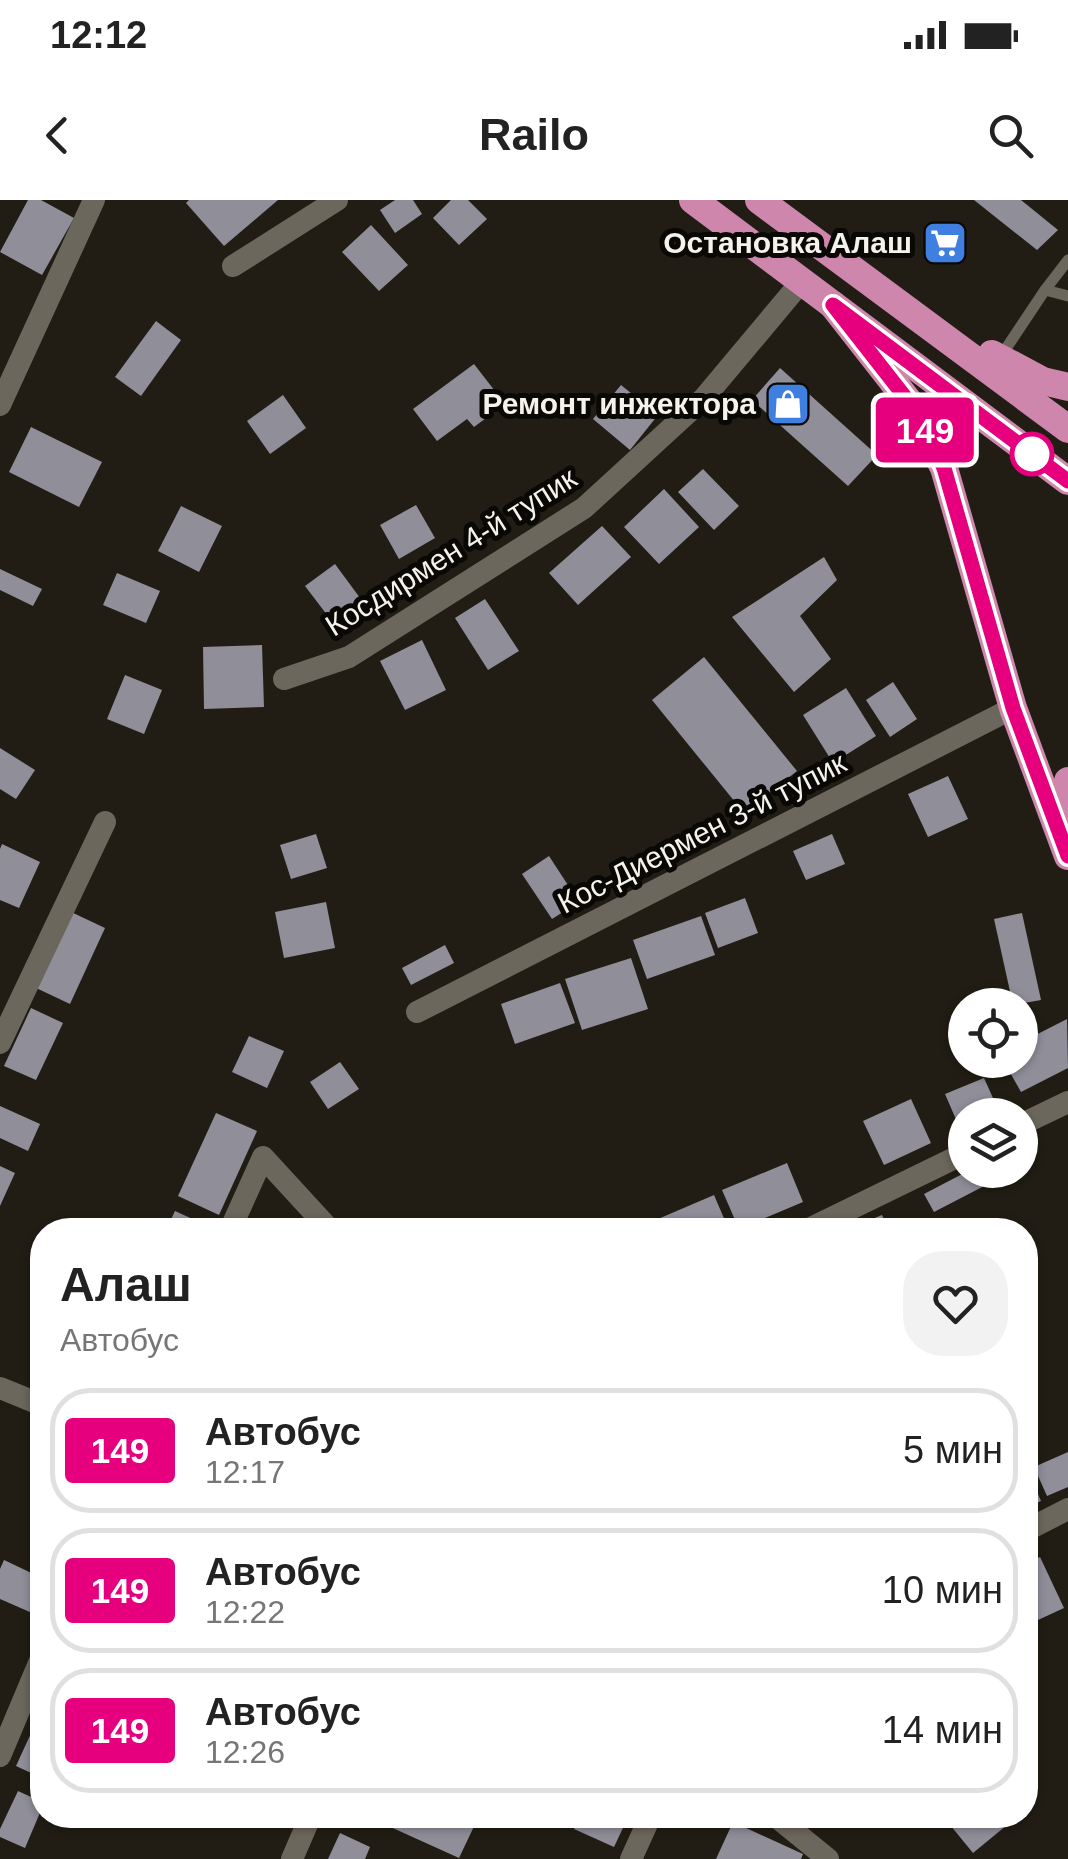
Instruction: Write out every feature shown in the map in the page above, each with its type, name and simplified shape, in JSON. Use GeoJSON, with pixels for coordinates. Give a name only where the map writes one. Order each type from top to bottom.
{"type":"FeatureCollection","features":[{"type":"Feature","properties":{"kind":"highway"},"geometry":{"type":"LineString","coordinates":[[693,200],[1068,481]]}},
{"type":"Feature","properties":{"kind":"highway"},"geometry":{"type":"LineString","coordinates":[[759,200],[1068,428]]}},
{"type":"Feature","properties":{"kind":"highway"},"geometry":{"type":"LineString","coordinates":[[887,294],[999,359],[1043,381],[1068,387]]}},
{"type":"Feature","properties":{"kind":"highway"},"geometry":{"type":"LineString","coordinates":[[833,305],[916,411],[944,468],[1013,708],[1068,856]]}},
{"type":"Feature","properties":{"kind":"highway"},"geometry":{"type":"LineString","coordinates":[[1068,781],[1068,807]]}},
{"type":"Feature","properties":{"kind":"street"},"geometry":{"type":"LineString","coordinates":[[0,405],[94,200]]}},
{"type":"Feature","properties":{"kind":"street"},"geometry":{"type":"LineString","coordinates":[[233,266],[337,200]]}},
{"type":"Feature","properties":{"kind":"street","name":"Косдирмен 4-й тупик"},"geometry":{"type":"LineString","coordinates":[[284,679],[349,657],[584,508],[704,398],[802,281]]}},
{"type":"Feature","properties":{"kind":"street","name":"Кос-Диермен 3-й тупик"},"geometry":{"type":"LineString","coordinates":[[417,1012],[1013,708]]}},
{"type":"Feature","properties":{"kind":"street"},"geometry":{"type":"LineString","coordinates":[[0,1043],[105,822]]}},
{"type":"Feature","properties":{"kind":"street"},"geometry":{"type":"LineString","coordinates":[[1038,1117],[1068,1102]]}},
{"type":"Feature","properties":{"kind":"street"},"geometry":{"type":"LineString","coordinates":[[236,1218],[264,1158],[319,1218]]}},
{"type":"Feature","properties":{"kind":"street"},"geometry":{"type":"LineString","coordinates":[[831,1218],[948,1160]]}},
{"type":"Feature","properties":{"kind":"street"},"geometry":{"type":"LineString","coordinates":[[0,1388],[30,1400]]}},
{"type":"Feature","properties":{"kind":"street"},"geometry":{"type":"LineString","coordinates":[[1038,1524],[1068,1508]]}},
{"type":"Feature","properties":{"kind":"street"},"geometry":{"type":"LineString","coordinates":[[0,1756],[30,1685]]}},
{"type":"Feature","properties":{"kind":"street"},"geometry":{"type":"LineString","coordinates":[[292,1859],[305,1828]]}},
{"type":"Feature","properties":{"kind":"street"},"geometry":{"type":"LineString","coordinates":[[631,1859],[645,1828]]}},
{"type":"Feature","properties":{"kind":"street"},"geometry":{"type":"LineString","coordinates":[[790,1828],[828,1859]]}},
{"type":"Feature","properties":{"kind":"lane"},"geometry":{"type":"LineString","coordinates":[[999,359],[1068,260]]}},
{"type":"Feature","properties":{"kind":"lane"},"geometry":{"type":"LineString","coordinates":[[1046,290],[1068,296]]}},
{"type":"Feature","properties":{"kind":"building"},"geometry":{"type":"Polygon","coordinates":[[[28,200],[41,200],[74,218],[42,275],[0,252],[28,200]]]}},
{"type":"Feature","properties":{"kind":"building"},"geometry":{"type":"Polygon","coordinates":[[[278,200],[224,246],[186,203],[278,200]]]}},
{"type":"Feature","properties":{"kind":"building"},"geometry":{"type":"Polygon","coordinates":[[[395,200],[413,200],[422,214],[395,233],[380,210],[395,200]]]}},
{"type":"Feature","properties":{"kind":"building"},"geometry":{"type":"Polygon","coordinates":[[[451,200],[468,200],[487,219],[459,245],[433,218],[451,200]]]}},
{"type":"Feature","properties":{"kind":"building"},"geometry":{"type":"Polygon","coordinates":[[[974,200],[1021,200],[1058,230],[1037,250],[974,200]]]}},
{"type":"Feature","properties":{"kind":"building"},"geometry":{"type":"Polygon","coordinates":[[[371,225],[408,265],[379,291],[342,252],[371,225]]]}},
{"type":"Feature","properties":{"kind":"building"},"geometry":{"type":"Polygon","coordinates":[[[156,321],[181,340],[141,396],[115,377],[156,321]]]}},
{"type":"Feature","properties":{"kind":"building"},"geometry":{"type":"Polygon","coordinates":[[[474,364],[505,404],[474,427],[467,419],[437,441],[413,409],[474,364]]]}},
{"type":"Feature","properties":{"kind":"building"},"geometry":{"type":"Polygon","coordinates":[[[780,368],[877,455],[848,486],[752,400],[780,368]]]}},
{"type":"Feature","properties":{"kind":"building"},"geometry":{"type":"Polygon","coordinates":[[[621,385],[658,415],[630,450],[593,419],[621,385]]]}},
{"type":"Feature","properties":{"kind":"building"},"geometry":{"type":"Polygon","coordinates":[[[283,395],[306,428],[270,454],[247,421],[283,395]]]}},
{"type":"Feature","properties":{"kind":"building"},"geometry":{"type":"Polygon","coordinates":[[[31,427],[102,462],[79,507],[9,472],[31,427]]]}},
{"type":"Feature","properties":{"kind":"building"},"geometry":{"type":"Polygon","coordinates":[[[703,469],[739,506],[714,530],[678,492],[703,469]]]}},
{"type":"Feature","properties":{"kind":"building"},"geometry":{"type":"Polygon","coordinates":[[[664,489],[699,527],[659,564],[624,527],[664,489]]]}},
{"type":"Feature","properties":{"kind":"building"},"geometry":{"type":"Polygon","coordinates":[[[416,505],[435,538],[399,559],[380,525],[416,505]]]}},
{"type":"Feature","properties":{"kind":"building"},"geometry":{"type":"Polygon","coordinates":[[[181,506],[222,526],[199,572],[158,551],[181,506]]]}},
{"type":"Feature","properties":{"kind":"building"},"geometry":{"type":"Polygon","coordinates":[[[602,526],[631,557],[578,605],[549,573],[602,526]]]}},
{"type":"Feature","properties":{"kind":"building"},"geometry":{"type":"Polygon","coordinates":[[[824,557],[837,580],[800,616],[831,659],[794,692],[732,617],[824,557]]]}},
{"type":"Feature","properties":{"kind":"building"},"geometry":{"type":"Polygon","coordinates":[[[335,564],[363,602],[334,624],[305,586],[335,564]]]}},
{"type":"Feature","properties":{"kind":"building"},"geometry":{"type":"Polygon","coordinates":[[[0,569],[42,589],[33,606],[0,590],[0,569]]]}},
{"type":"Feature","properties":{"kind":"building"},"geometry":{"type":"Polygon","coordinates":[[[117,573],[160,591],[146,623],[103,605],[117,573]]]}},
{"type":"Feature","properties":{"kind":"building"},"geometry":{"type":"Polygon","coordinates":[[[485,599],[519,651],[488,670],[455,618],[485,599]]]}},
{"type":"Feature","properties":{"kind":"building"},"geometry":{"type":"Polygon","coordinates":[[[422,640],[446,690],[405,710],[380,661],[422,640]]]}},
{"type":"Feature","properties":{"kind":"building"},"geometry":{"type":"Polygon","coordinates":[[[262,645],[264,707],[204,709],[203,647],[262,645]]]}},
{"type":"Feature","properties":{"kind":"building"},"geometry":{"type":"Polygon","coordinates":[[[704,657],[797,771],[744,813],[652,700],[704,657]]]}},
{"type":"Feature","properties":{"kind":"building"},"geometry":{"type":"Polygon","coordinates":[[[125,675],[162,690],[144,734],[107,719],[125,675]]]}},
{"type":"Feature","properties":{"kind":"building"},"geometry":{"type":"Polygon","coordinates":[[[893,682],[917,719],[890,737],[866,700],[893,682]]]}},
{"type":"Feature","properties":{"kind":"building"},"geometry":{"type":"Polygon","coordinates":[[[846,688],[876,736],[833,763],[803,715],[846,688]]]}},
{"type":"Feature","properties":{"kind":"building"},"geometry":{"type":"Polygon","coordinates":[[[0,748],[35,770],[16,799],[0,789],[0,748]]]}},
{"type":"Feature","properties":{"kind":"building"},"geometry":{"type":"Polygon","coordinates":[[[948,776],[968,819],[928,837],[908,794],[948,776]]]}},
{"type":"Feature","properties":{"kind":"building"},"geometry":{"type":"Polygon","coordinates":[[[316,834],[327,868],[291,879],[280,845],[316,834]]]}},
{"type":"Feature","properties":{"kind":"building"},"geometry":{"type":"Polygon","coordinates":[[[832,834],[845,864],[806,880],[793,851],[832,834]]]}},
{"type":"Feature","properties":{"kind":"building"},"geometry":{"type":"Polygon","coordinates":[[[2,844],[40,862],[19,908],[0,900],[2,844]]]}},
{"type":"Feature","properties":{"kind":"building"},"geometry":{"type":"Polygon","coordinates":[[[549,856],[579,902],[552,919],[522,874],[549,856]]]}},
{"type":"Feature","properties":{"kind":"building"},"geometry":{"type":"Polygon","coordinates":[[[745,898],[758,933],[718,948],[705,913],[745,898]]]}},
{"type":"Feature","properties":{"kind":"building"},"geometry":{"type":"Polygon","coordinates":[[[326,902],[335,948],[284,958],[275,912],[326,902]]]}},
{"type":"Feature","properties":{"kind":"building"},"geometry":{"type":"Polygon","coordinates":[[[69,911],[105,928],[70,1004],[34,987],[69,911]]]}},
{"type":"Feature","properties":{"kind":"building"},"geometry":{"type":"Polygon","coordinates":[[[1022,913],[1041,1000],[1038,1001],[1038,988],[1009,988],[994,919],[1022,913]]]}},
{"type":"Feature","properties":{"kind":"building"},"geometry":{"type":"Polygon","coordinates":[[[701,916],[715,955],[647,979],[633,940],[701,916]]]}},
{"type":"Feature","properties":{"kind":"building"},"geometry":{"type":"Polygon","coordinates":[[[445,945],[454,963],[411,985],[402,968],[445,945]]]}},
{"type":"Feature","properties":{"kind":"building"},"geometry":{"type":"Polygon","coordinates":[[[631,958],[648,1009],[582,1030],[565,979],[631,958]]]}},
{"type":"Feature","properties":{"kind":"building"},"geometry":{"type":"Polygon","coordinates":[[[560,983],[575,1023],[515,1044],[501,1004],[560,983]]]}},
{"type":"Feature","properties":{"kind":"building"},"geometry":{"type":"Polygon","coordinates":[[[31,1008],[63,1023],[36,1080],[4,1066],[31,1008]]]}},
{"type":"Feature","properties":{"kind":"building"},"geometry":{"type":"Polygon","coordinates":[[[1067,1019],[1068,1068],[1021,1092],[1013,1078],[1038,1078],[1038,1034],[1067,1019]]]}},
{"type":"Feature","properties":{"kind":"building"},"geometry":{"type":"Polygon","coordinates":[[[249,1036],[284,1051],[267,1088],[232,1072],[249,1036]]]}},
{"type":"Feature","properties":{"kind":"building"},"geometry":{"type":"Polygon","coordinates":[[[340,1062],[359,1089],[328,1109],[310,1082],[340,1062]]]}},
{"type":"Feature","properties":{"kind":"building"},"geometry":{"type":"Polygon","coordinates":[[[984,1078],[993,1098],[948,1101],[945,1094],[984,1078]]]}},
{"type":"Feature","properties":{"kind":"building"},"geometry":{"type":"Polygon","coordinates":[[[911,1099],[931,1143],[884,1165],[863,1121],[911,1099]]]}},
{"type":"Feature","properties":{"kind":"building"},"geometry":{"type":"Polygon","coordinates":[[[0,1106],[40,1124],[28,1151],[0,1138],[0,1106]]]}},
{"type":"Feature","properties":{"kind":"building"},"geometry":{"type":"Polygon","coordinates":[[[216,1113],[257,1131],[219,1215],[178,1196],[216,1113]]]}},
{"type":"Feature","properties":{"kind":"building"},"geometry":{"type":"Polygon","coordinates":[[[787,1163],[803,1202],[765,1218],[734,1218],[722,1190],[787,1163]]]}},
{"type":"Feature","properties":{"kind":"building"},"geometry":{"type":"Polygon","coordinates":[[[0,1166],[15,1173],[0,1206],[0,1166]]]}},
{"type":"Feature","properties":{"kind":"building"},"geometry":{"type":"Polygon","coordinates":[[[948,1181],[948,1188],[980,1188],[934,1212],[924,1194],[948,1181]]]}},
{"type":"Feature","properties":{"kind":"building"},"geometry":{"type":"Polygon","coordinates":[[[714,1195],[724,1218],[660,1218],[714,1195]]]}},
{"type":"Feature","properties":{"kind":"building"},"geometry":{"type":"Polygon","coordinates":[[[175,1211],[190,1218],[172,1218],[175,1211]]]}},
{"type":"Feature","properties":{"kind":"building"},"geometry":{"type":"Polygon","coordinates":[[[1068,1452],[1068,1487],[1047,1496],[1038,1476],[1038,1465],[1068,1452]]]}},
{"type":"Feature","properties":{"kind":"building"},"geometry":{"type":"Polygon","coordinates":[[[1038,1558],[1064,1608],[1038,1620],[1038,1558]]]}},
{"type":"Feature","properties":{"kind":"building"},"geometry":{"type":"Polygon","coordinates":[[[4,1560],[30,1572],[30,1612],[0,1599],[0,1569],[4,1560]]]}},
{"type":"Feature","properties":{"kind":"building"},"geometry":{"type":"Polygon","coordinates":[[[30,1735],[30,1772],[16,1766],[30,1735]]]}},
{"type":"Feature","properties":{"kind":"building"},"geometry":{"type":"Polygon","coordinates":[[[18,1791],[30,1796],[30,1828],[34,1828],[25,1848],[0,1837],[18,1791]]]}},
{"type":"Feature","properties":{"kind":"building"},"geometry":{"type":"Polygon","coordinates":[[[393,1828],[473,1828],[459,1858],[393,1828]]]}},
{"type":"Feature","properties":{"kind":"building"},"geometry":{"type":"Polygon","coordinates":[[[574,1828],[623,1828],[614,1847],[574,1828]]]}},
{"type":"Feature","properties":{"kind":"building"},"geometry":{"type":"Polygon","coordinates":[[[730,1828],[746,1828],[803,1854],[801,1859],[716,1859],[730,1828]]]}},
{"type":"Feature","properties":{"kind":"building"},"geometry":{"type":"Polygon","coordinates":[[[953,1828],[1003,1828],[973,1853],[953,1828]]]}},
{"type":"Feature","properties":{"kind":"building"},"geometry":{"type":"Polygon","coordinates":[[[340,1833],[370,1847],[365,1859],[328,1859],[340,1833]]]}},
{"type":"Feature","properties":{"kind":"bus line","name":"149"},"geometry":{"type":"LineString","coordinates":[[1068,481],[833,305],[916,411],[944,468],[1013,708],[1068,856]]}},
{"type":"Feature","properties":{"kind":"place","name":"Остановка Алаш"},"geometry":{"type":"Point","coordinates":[945,243]}},
{"type":"Feature","properties":{"kind":"place","name":"Ремонт инжектора"},"geometry":{"type":"Point","coordinates":[788,404]}}]}
